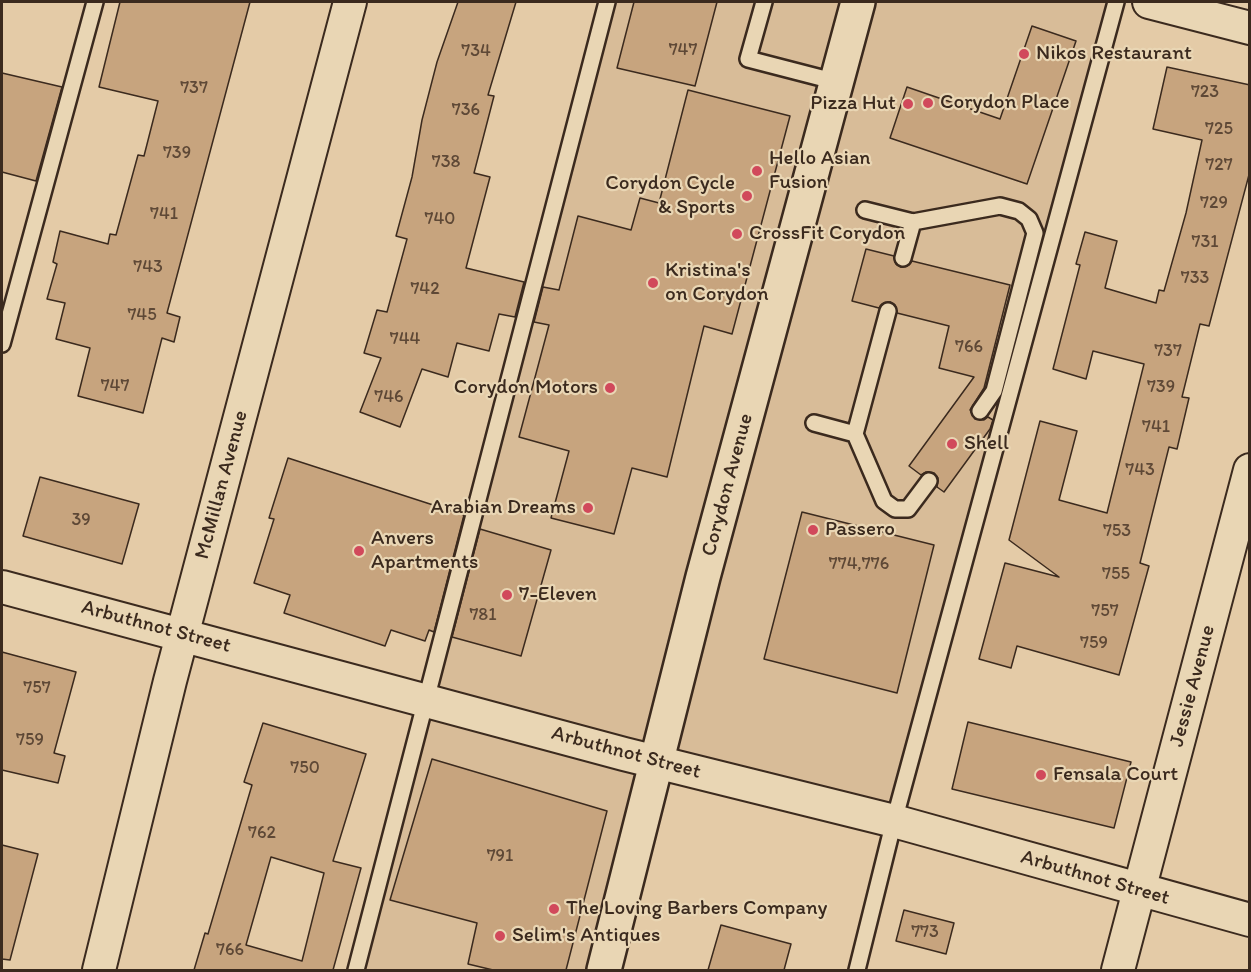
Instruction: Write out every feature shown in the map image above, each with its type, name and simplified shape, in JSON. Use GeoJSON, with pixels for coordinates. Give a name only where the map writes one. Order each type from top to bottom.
{"type":"FeatureCollection","features":[{"type":"Feature","properties":{"kind":"main road","name":"Corydon Avenue"},"geometry":{"type":"LineString","coordinates":[[604,970],[703,577],[858,2]]}},
{"type":"Feature","properties":{"kind":"street","name":"McMillan Avenue"},"geometry":{"type":"LineString","coordinates":[[99,970],[182,636],[350,2]]}},
{"type":"Feature","properties":{"kind":"street"},"geometry":{"type":"LineString","coordinates":[[1149,2],[1250,28]]}},
{"type":"Feature","properties":{"kind":"street","name":"Jessie Avenue"},"geometry":{"type":"LineString","coordinates":[[1118,970],[1250,470]]}},
{"type":"Feature","properties":{"kind":"street","name":"Arbuthnot Street"},"geometry":{"type":"LineString","coordinates":[[2,587],[657,762],[894,821],[1250,920]]}},
{"type":"Feature","properties":{"kind":"lane"},"geometry":{"type":"LineString","coordinates":[[2,345],[95,2]]}},
{"type":"Feature","properties":{"kind":"lane"},"geometry":{"type":"LineString","coordinates":[[356,970],[607,2]]}},
{"type":"Feature","properties":{"kind":"lane"},"geometry":{"type":"LineString","coordinates":[[764,2],[748,59],[837,82]]}},
{"type":"Feature","properties":{"kind":"lane"},"geometry":{"type":"LineString","coordinates":[[857,970],[894,821],[1116,2]]}},
{"type":"Feature","properties":{"kind":"lane"},"geometry":{"type":"LineString","coordinates":[[865,210],[913,222],[1000,206],[1019,211],[1029,219],[1035,233],[994,391],[980,411]]}},
{"type":"Feature","properties":{"kind":"lane"},"geometry":{"type":"LineString","coordinates":[[903,258],[913,222]]}},
{"type":"Feature","properties":{"kind":"lane"},"geometry":{"type":"LineString","coordinates":[[888,311],[855,434],[884,501],[895,509],[908,509],[929,481]]}},
{"type":"Feature","properties":{"kind":"lane"},"geometry":{"type":"LineString","coordinates":[[814,423],[855,434]]}},
{"type":"Feature","properties":{"kind":"shaded area"},"geometry":{"type":"Polygon","coordinates":[[[608,2],[1116,2],[894,821],[671,762],[603,970],[356,970],[608,2]]]}},
{"type":"Feature","properties":{"kind":"building"},"geometry":{"type":"Polygon","coordinates":[[[120,2],[250,2],[167,313],[180,317],[174,342],[162,338],[143,413],[78,396],[90,348],[56,339],[65,303],[47,299],[57,264],[53,262],[60,231],[108,244],[110,234],[116,235],[138,155],[144,156],[158,101],[99,87],[120,2]]]}},
{"type":"Feature","properties":{"kind":"building"},"geometry":{"type":"Polygon","coordinates":[[[458,2],[516,2],[488,95],[494,96],[474,173],[490,177],[466,268],[524,282],[515,317],[499,314],[489,351],[457,343],[448,377],[422,369],[400,427],[360,412],[381,358],[364,353],[377,310],[387,312],[407,239],[396,236],[412,177],[422,120],[437,62],[458,2]]]}},
{"type":"Feature","properties":{"kind":"building"},"geometry":{"type":"Polygon","coordinates":[[[634,2],[717,2],[695,86],[617,68],[634,2]]]}},
{"type":"Feature","properties":{"kind":"building","name":"Corydon Place"},"geometry":{"type":"Polygon","coordinates":[[[1032,26],[1076,41],[1027,184],[890,138],[907,87],[1000,119],[1032,26]]]}},
{"type":"Feature","properties":{"kind":"building"},"geometry":{"type":"Polygon","coordinates":[[[1167,67],[1250,85],[1250,171],[1209,326],[1200,324],[1182,397],[1189,398],[1177,449],[1169,447],[1140,563],[1149,566],[1119,675],[1017,646],[1011,668],[979,659],[1005,563],[1059,577],[1009,540],[1040,421],[1077,431],[1059,500],[1107,513],[1144,364],[1093,351],[1086,379],[1053,369],[1080,265],[1076,264],[1085,232],[1117,241],[1105,288],[1156,303],[1159,290],[1164,291],[1186,213],[1202,140],[1153,129],[1167,67]]]}},
{"type":"Feature","properties":{"kind":"building"},"geometry":{"type":"Polygon","coordinates":[[[2,73],[62,87],[36,181],[2,172],[2,73]]]}},
{"type":"Feature","properties":{"kind":"building"},"geometry":{"type":"Polygon","coordinates":[[[688,90],[790,116],[732,334],[704,326],[667,477],[632,468],[614,534],[551,518],[569,451],[519,437],[549,325],[534,322],[543,287],[559,290],[578,216],[631,230],[640,198],[659,203],[688,90]]]}},
{"type":"Feature","properties":{"kind":"building"},"geometry":{"type":"Polygon","coordinates":[[[866,249],[894,256],[896,264],[901,267],[909,265],[912,261],[1010,285],[984,388],[970,410],[975,419],[984,420],[988,417],[993,420],[990,429],[944,492],[937,487],[938,478],[934,473],[926,472],[921,475],[909,466],[974,377],[939,368],[949,326],[897,313],[895,305],[890,302],[882,304],[879,308],[852,301],[866,249]]]}},
{"type":"Feature","properties":{"kind":"building","name":"Anvers Apartments"},"geometry":{"type":"Polygon","coordinates":[[[288,458],[464,515],[434,632],[429,630],[425,641],[391,630],[385,646],[284,613],[290,595],[254,583],[274,519],[269,518],[288,458]]]}},
{"type":"Feature","properties":{"kind":"building"},"geometry":{"type":"Polygon","coordinates":[[[40,477],[139,504],[122,564],[23,536],[40,477]]]}},
{"type":"Feature","properties":{"kind":"building"},"geometry":{"type":"Polygon","coordinates":[[[802,512],[934,545],[897,693],[764,659],[802,512]]]}},
{"type":"Feature","properties":{"kind":"building","name":"7-Eleven"},"geometry":{"type":"Polygon","coordinates":[[[480,529],[551,550],[521,656],[452,637],[480,529]]]}},
{"type":"Feature","properties":{"kind":"building"},"geometry":{"type":"Polygon","coordinates":[[[2,652],[76,672],[54,753],[65,756],[58,783],[2,770],[2,652]]]}},
{"type":"Feature","properties":{"kind":"building","name":"Fensala Court"},"geometry":{"type":"Polygon","coordinates":[[[968,722],[1131,762],[1114,828],[952,789],[968,722]]]}},
{"type":"Feature","properties":{"kind":"building"},"geometry":{"type":"Polygon","coordinates":[[[263,723],[366,754],[333,861],[361,868],[333,970],[194,970],[205,933],[208,934],[252,785],[244,782],[263,723]],[[271,857],[246,945],[302,961],[324,873],[271,857]]]}},
{"type":"Feature","properties":{"kind":"building"},"geometry":{"type":"Polygon","coordinates":[[[432,759],[607,811],[566,970],[493,970],[468,964],[477,923],[390,900],[432,759]]]}},
{"type":"Feature","properties":{"kind":"building"},"geometry":{"type":"Polygon","coordinates":[[[2,845],[38,854],[10,960],[2,959],[2,845]]]}},
{"type":"Feature","properties":{"kind":"building"},"geometry":{"type":"Polygon","coordinates":[[[904,910],[954,923],[946,954],[896,941],[904,910]]]}},
{"type":"Feature","properties":{"kind":"building"},"geometry":{"type":"Polygon","coordinates":[[[721,925],[791,944],[784,970],[708,970],[721,925]]]}},
{"type":"Feature","properties":{"kind":"place","name":"Nikos Restaurant"},"geometry":{"type":"Point","coordinates":[1024,54]}},
{"type":"Feature","properties":{"kind":"place","name":"Corydon Place"},"geometry":{"type":"Point","coordinates":[928,103]}},
{"type":"Feature","properties":{"kind":"place","name":"Pizza Hut"},"geometry":{"type":"Point","coordinates":[908,104]}},
{"type":"Feature","properties":{"kind":"place","name":"Hello Asian Fusion"},"geometry":{"type":"Point","coordinates":[757,171]}},
{"type":"Feature","properties":{"kind":"place","name":"Corydon Cycle & Sports"},"geometry":{"type":"Point","coordinates":[747,196]}},
{"type":"Feature","properties":{"kind":"place","name":"CrossFit Corydon"},"geometry":{"type":"Point","coordinates":[737,234]}},
{"type":"Feature","properties":{"kind":"place","name":"Kristina's on Corydon"},"geometry":{"type":"Point","coordinates":[653,283]}},
{"type":"Feature","properties":{"kind":"place","name":"Corydon Motors"},"geometry":{"type":"Point","coordinates":[610,388]}},
{"type":"Feature","properties":{"kind":"place","name":"Shell"},"geometry":{"type":"Point","coordinates":[952,444]}},
{"type":"Feature","properties":{"kind":"place","name":"Arabian Dreams"},"geometry":{"type":"Point","coordinates":[588,508]}},
{"type":"Feature","properties":{"kind":"place","name":"Passero"},"geometry":{"type":"Point","coordinates":[813,530]}},
{"type":"Feature","properties":{"kind":"place","name":"Anvers Apartments"},"geometry":{"type":"Point","coordinates":[359,551]}},
{"type":"Feature","properties":{"kind":"place","name":"7-Eleven"},"geometry":{"type":"Point","coordinates":[507,595]}},
{"type":"Feature","properties":{"kind":"place","name":"Fensala Court"},"geometry":{"type":"Point","coordinates":[1041,775]}},
{"type":"Feature","properties":{"kind":"place","name":"The Loving Barbers Company"},"geometry":{"type":"Point","coordinates":[554,909]}},
{"type":"Feature","properties":{"kind":"place","name":"Selim's Antiques"},"geometry":{"type":"Point","coordinates":[500,936]}}]}
